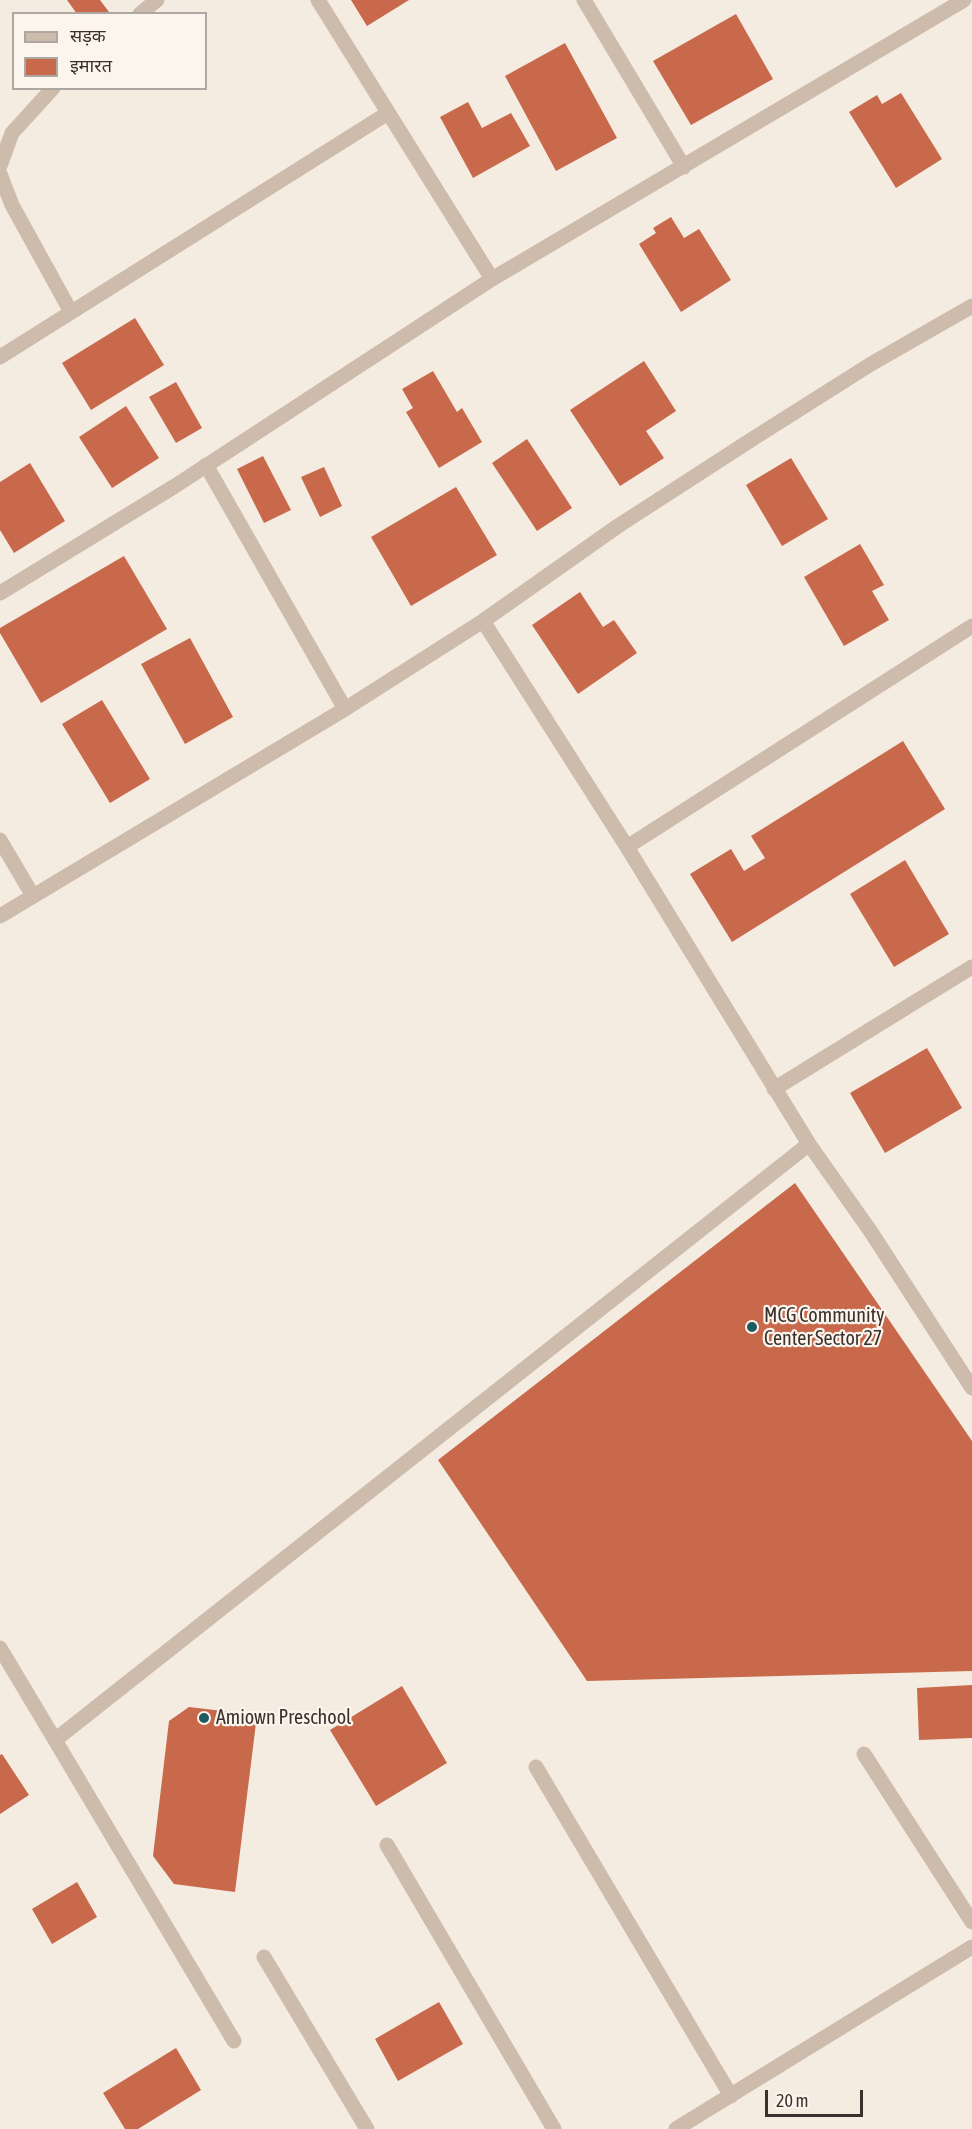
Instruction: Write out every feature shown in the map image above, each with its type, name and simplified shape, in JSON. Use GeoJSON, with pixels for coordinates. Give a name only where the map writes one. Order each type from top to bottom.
{"type":"FeatureCollection","features":[{"type":"Feature","properties":{"kind":"street"},"geometry":{"type":"LineString","coordinates":[[142,12],[157,0]]}},
{"type":"Feature","properties":{"kind":"street"},"geometry":{"type":"LineString","coordinates":[[318,0],[492,279]]}},
{"type":"Feature","properties":{"kind":"street"},"geometry":{"type":"LineString","coordinates":[[584,0],[684,167]]}},
{"type":"Feature","properties":{"kind":"street"},"geometry":{"type":"LineString","coordinates":[[2,586],[207,465],[492,279],[964,0]]}},
{"type":"Feature","properties":{"kind":"street"},"geometry":{"type":"LineString","coordinates":[[0,166],[12,132],[51,90]]}},
{"type":"Feature","properties":{"kind":"street"},"geometry":{"type":"LineString","coordinates":[[0,357],[388,113]]}},
{"type":"Feature","properties":{"kind":"street"},"geometry":{"type":"LineString","coordinates":[[0,174],[12,205],[71,312]]}},
{"type":"Feature","properties":{"kind":"street"},"geometry":{"type":"LineString","coordinates":[[0,916],[345,709],[483,621],[618,526],[871,363],[970,312]]}},
{"type":"Feature","properties":{"kind":"street"},"geometry":{"type":"LineString","coordinates":[[207,465],[345,709]]}},
{"type":"Feature","properties":{"kind":"street"},"geometry":{"type":"LineString","coordinates":[[483,621],[627,847],[809,1144],[871,1232],[972,1388]]}},
{"type":"Feature","properties":{"kind":"street"},"geometry":{"type":"LineString","coordinates":[[627,847],[972,626]]}},
{"type":"Feature","properties":{"kind":"street"},"geometry":{"type":"LineString","coordinates":[[0,840],[33,896]]}},
{"type":"Feature","properties":{"kind":"street"},"geometry":{"type":"LineString","coordinates":[[774,1089],[972,966]]}},
{"type":"Feature","properties":{"kind":"street"},"geometry":{"type":"LineString","coordinates":[[55,1740],[809,1144]]}},
{"type":"Feature","properties":{"kind":"street"},"geometry":{"type":"LineString","coordinates":[[0,1648],[234,2040]]}},
{"type":"Feature","properties":{"kind":"street"},"geometry":{"type":"LineString","coordinates":[[864,1754],[972,1922]]}},
{"type":"Feature","properties":{"kind":"street"},"geometry":{"type":"LineString","coordinates":[[536,1767],[731,2096]]}},
{"type":"Feature","properties":{"kind":"street"},"geometry":{"type":"LineString","coordinates":[[387,1845],[554,2129]]}},
{"type":"Feature","properties":{"kind":"street"},"geometry":{"type":"LineString","coordinates":[[676,2129],[972,1947]]}},
{"type":"Feature","properties":{"kind":"street"},"geometry":{"type":"LineString","coordinates":[[264,1957],[367,2129]]}},
{"type":"Feature","properties":{"kind":"building"},"geometry":{"type":"Polygon","coordinates":[[[67,0],[100,0],[109,12],[76,12],[67,0]]]}},
{"type":"Feature","properties":{"kind":"building"},"geometry":{"type":"Polygon","coordinates":[[[351,0],[409,0],[367,26],[351,0]]]}},
{"type":"Feature","properties":{"kind":"building"},"geometry":{"type":"Polygon","coordinates":[[[736,14],[773,79],[691,125],[653,61],[736,14]]]}},
{"type":"Feature","properties":{"kind":"building"},"geometry":{"type":"Polygon","coordinates":[[[565,43],[617,138],[556,171],[505,76],[565,43]]]}},
{"type":"Feature","properties":{"kind":"building"},"geometry":{"type":"Polygon","coordinates":[[[901,93],[942,159],[896,188],[849,112],[877,95],[882,104],[901,93]]]}},
{"type":"Feature","properties":{"kind":"building"},"geometry":{"type":"Polygon","coordinates":[[[468,102],[482,128],[511,113],[530,146],[473,178],[440,117],[468,102]]]}},
{"type":"Feature","properties":{"kind":"building"},"geometry":{"type":"Polygon","coordinates":[[[671,217],[684,238],[699,229],[731,280],[681,312],[639,244],[656,233],[653,228],[671,217]]]}},
{"type":"Feature","properties":{"kind":"building"},"geometry":{"type":"Polygon","coordinates":[[[135,318],[164,365],[91,410],[62,363],[135,318]]]}},
{"type":"Feature","properties":{"kind":"building"},"geometry":{"type":"Polygon","coordinates":[[[644,361],[676,411],[646,431],[664,458],[620,486],[570,410],[644,361]]]}},
{"type":"Feature","properties":{"kind":"building"},"geometry":{"type":"Polygon","coordinates":[[[433,371],[457,412],[462,408],[482,442],[439,468],[406,412],[413,408],[402,389],[433,371]]]}},
{"type":"Feature","properties":{"kind":"building"},"geometry":{"type":"Polygon","coordinates":[[[176,382],[202,428],[176,443],[149,397],[176,382]]]}},
{"type":"Feature","properties":{"kind":"building"},"geometry":{"type":"Polygon","coordinates":[[[126,406],[159,458],[112,488],[79,437],[126,406]]]}},
{"type":"Feature","properties":{"kind":"building"},"geometry":{"type":"Polygon","coordinates":[[[527,439],[572,508],[537,531],[492,463],[527,439]]]}},
{"type":"Feature","properties":{"kind":"building"},"geometry":{"type":"Polygon","coordinates":[[[263,456],[291,510],[264,523],[237,469],[263,456]]]}},
{"type":"Feature","properties":{"kind":"building"},"geometry":{"type":"Polygon","coordinates":[[[791,458],[828,519],[782,546],[746,485],[791,458]]]}},
{"type":"Feature","properties":{"kind":"building"},"geometry":{"type":"Polygon","coordinates":[[[30,463],[65,521],[14,553],[0,530],[0,482],[30,463]]]}},
{"type":"Feature","properties":{"kind":"building"},"geometry":{"type":"Polygon","coordinates":[[[324,467],[342,506],[320,517],[301,477],[324,467]]]}},
{"type":"Feature","properties":{"kind":"building"},"geometry":{"type":"Polygon","coordinates":[[[456,487],[497,555],[411,606],[371,537],[456,487]]]}},
{"type":"Feature","properties":{"kind":"building"},"geometry":{"type":"Polygon","coordinates":[[[860,544],[884,585],[872,591],[889,620],[844,646],[804,577],[860,544]]]}},
{"type":"Feature","properties":{"kind":"building"},"geometry":{"type":"Polygon","coordinates":[[[124,556],[167,629],[41,703],[0,633],[0,628],[124,556]]]}},
{"type":"Feature","properties":{"kind":"building"},"geometry":{"type":"Polygon","coordinates":[[[580,592],[603,627],[614,620],[637,653],[578,694],[532,625],[580,592]]]}},
{"type":"Feature","properties":{"kind":"building"},"geometry":{"type":"Polygon","coordinates":[[[190,638],[233,717],[185,744],[141,664],[190,638]]]}},
{"type":"Feature","properties":{"kind":"building"},"geometry":{"type":"Polygon","coordinates":[[[102,700],[150,779],[110,803],[62,724],[102,700]]]}},
{"type":"Feature","properties":{"kind":"building"},"geometry":{"type":"Polygon","coordinates":[[[903,741],[945,809],[732,942],[690,874],[731,849],[744,871],[765,858],[751,836],[903,741]]]}},
{"type":"Feature","properties":{"kind":"building"},"geometry":{"type":"Polygon","coordinates":[[[905,860],[949,934],[894,967],[850,894],[905,860]]]}},
{"type":"Feature","properties":{"kind":"building"},"geometry":{"type":"Polygon","coordinates":[[[927,1048],[962,1108],[885,1153],[850,1093],[927,1048]]]}},
{"type":"Feature","properties":{"kind":"building","name":"MCG Community Center Sector 27"},"geometry":{"type":"Polygon","coordinates":[[[795,1183],[972,1441],[972,1671],[587,1681],[438,1460],[795,1183]]]}},
{"type":"Feature","properties":{"kind":"building"},"geometry":{"type":"Polygon","coordinates":[[[972,1685],[972,1738],[919,1740],[917,1688],[972,1685]]]}},
{"type":"Feature","properties":{"kind":"building"},"geometry":{"type":"Polygon","coordinates":[[[402,1686],[447,1763],[376,1806],[330,1730],[402,1686]]]}},
{"type":"Feature","properties":{"kind":"building"},"geometry":{"type":"Polygon","coordinates":[[[189,1707],[257,1715],[235,1892],[174,1884],[153,1856],[169,1721],[189,1707]]]}},
{"type":"Feature","properties":{"kind":"building"},"geometry":{"type":"Polygon","coordinates":[[[2,1754],[29,1795],[0,1814],[0,1755],[2,1754]]]}},
{"type":"Feature","properties":{"kind":"building"},"geometry":{"type":"Polygon","coordinates":[[[77,1882],[97,1917],[52,1944],[32,1909],[77,1882]]]}},
{"type":"Feature","properties":{"kind":"building"},"geometry":{"type":"Polygon","coordinates":[[[439,2002],[463,2044],[398,2081],[375,2039],[439,2002]]]}},
{"type":"Feature","properties":{"kind":"building"},"geometry":{"type":"Polygon","coordinates":[[[176,2048],[201,2090],[138,2129],[125,2129],[103,2093],[176,2048]]]}},
{"type":"Feature","properties":{"kind":"place","name":"MCG Community Center Sector 27"},"geometry":{"type":"Point","coordinates":[752,1327]}},
{"type":"Feature","properties":{"kind":"place","name":"Amiown Preschool"},"geometry":{"type":"Point","coordinates":[204,1718]}}]}
